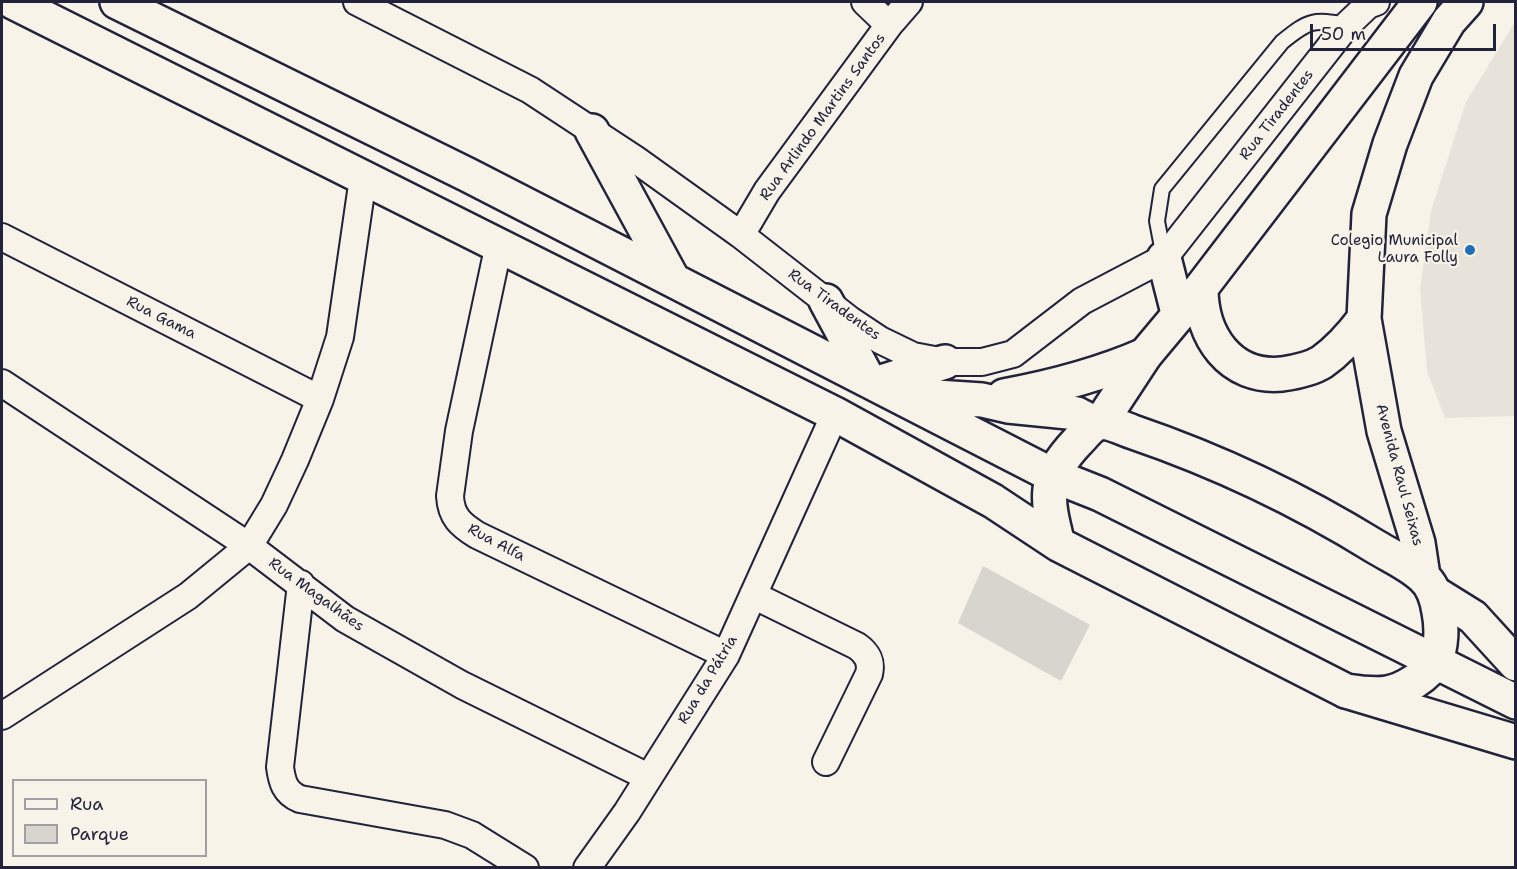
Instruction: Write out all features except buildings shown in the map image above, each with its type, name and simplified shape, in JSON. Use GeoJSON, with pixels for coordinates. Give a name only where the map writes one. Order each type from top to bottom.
{"type":"FeatureCollection","features":[{"type":"Feature","properties":{"kind":"main road"},"geometry":{"type":"LineString","coordinates":[[13,2],[835,414],[993,501],[1058,544],[1346,691],[1515,742]]}},
{"type":"Feature","properties":{"kind":"main road"},"geometry":{"type":"LineString","coordinates":[[117,2],[457,170],[1052,475],[1100,494],[1515,702]]}},
{"type":"Feature","properties":{"kind":"main road"},"geometry":{"type":"LineString","coordinates":[[1058,544],[1050,509],[1049,487],[1052,475],[1074,445],[1098,423],[1145,354],[1201,288],[1420,2]]}},
{"type":"Feature","properties":{"kind":"main road","name":"Avenida Raul Seixas"},"geometry":{"type":"LineString","coordinates":[[1435,662],[1442,627],[1384,430],[1365,319],[1369,214],[1390,144],[1416,76],[1449,21],[1466,2]]}},
{"type":"Feature","properties":{"kind":"main road"},"geometry":{"type":"LineString","coordinates":[[592,131],[673,280]]}},
{"type":"Feature","properties":{"kind":"main road"},"geometry":{"type":"LineString","coordinates":[[1164,258],[1178,313]]}},
{"type":"Feature","properties":{"kind":"main road"},"geometry":{"type":"LineString","coordinates":[[1201,288],[1204,318],[1222,353],[1238,365],[1255,372],[1274,375],[1297,372],[1320,363],[1343,345],[1365,319]]}},
{"type":"Feature","properties":{"kind":"main road"},"geometry":{"type":"LineString","coordinates":[[826,301],[880,386],[982,400],[1008,406],[1068,412],[1186,450],[1263,485],[1350,531],[1473,617],[1515,664]]}},
{"type":"Feature","properties":{"kind":"main road"},"geometry":{"type":"LineString","coordinates":[[982,400],[1089,376],[1115,368],[1145,354]]}},
{"type":"Feature","properties":{"kind":"main road"},"geometry":{"type":"LineString","coordinates":[[880,386],[945,362]]}},
{"type":"Feature","properties":{"kind":"main road"},"geometry":{"type":"LineString","coordinates":[[1346,691],[1368,694],[1398,691],[1414,682],[1435,662]]}},
{"type":"Feature","properties":{"kind":"street","name":"Rua Tiradentes"},"geometry":{"type":"LineString","coordinates":[[357,2],[530,90],[635,159],[880,340],[914,356],[945,362],[982,362],[1013,354],[1082,301],[1164,258],[1347,25],[1368,5],[1376,2]]}},
{"type":"Feature","properties":{"kind":"street"},"geometry":{"type":"LineString","coordinates":[[865,2],[889,25]]}},
{"type":"Feature","properties":{"kind":"street","name":"Rua Arlindo Martins Santos"},"geometry":{"type":"LineString","coordinates":[[741,236],[767,192],[889,25],[909,2]]}},
{"type":"Feature","properties":{"kind":"street"},"geometry":{"type":"LineString","coordinates":[[2,716],[188,596],[249,546],[274,505],[320,399],[340,337],[363,178]]}},
{"type":"Feature","properties":{"kind":"street","name":"Rua Gama"},"geometry":{"type":"LineString","coordinates":[[2,237],[320,399]]}},
{"type":"Feature","properties":{"kind":"street","name":"Rua Alfa"},"geometry":{"type":"LineString","coordinates":[[499,244],[459,431],[450,496],[455,518],[477,535],[726,655]]}},
{"type":"Feature","properties":{"kind":"street","name":"Rua Magalhães"},"geometry":{"type":"LineString","coordinates":[[2,383],[249,546],[345,619],[462,685],[648,777]]}},
{"type":"Feature","properties":{"kind":"street","name":"Rua da Pátria"},"geometry":{"type":"LineString","coordinates":[[587,867],[627,812],[726,655],[835,414]]}},
{"type":"Feature","properties":{"kind":"street"},"geometry":{"type":"LineString","coordinates":[[301,584],[280,767],[282,781],[288,793],[300,799],[445,825],[472,836],[525,867]]}},
{"type":"Feature","properties":{"kind":"street"},"geometry":{"type":"LineString","coordinates":[[753,595],[857,646],[864,651],[868,659],[869,675],[826,762]]}},
{"type":"Feature","properties":{"kind":"lane"},"geometry":{"type":"LineString","coordinates":[[1164,258],[1157,221],[1162,189],[1282,42],[1302,25],[1320,20],[1347,25]]}},
{"type":"Feature","properties":{"kind":"shaded area","name":"Colegio Municipal Laura Folly"},"geometry":{"type":"Polygon","coordinates":[[[1515,22],[1515,416],[1445,418],[1427,371],[1420,289],[1431,211],[1466,102],[1515,22]]]}},
{"type":"Feature","properties":{"kind":"green space"},"geometry":{"type":"Polygon","coordinates":[[[983,566],[1090,625],[1061,681],[958,623],[983,566]]]}},
{"type":"Feature","properties":{"kind":"place","name":"Colegio Municipal Laura Folly"},"geometry":{"type":"Point","coordinates":[1470,250]}}]}
